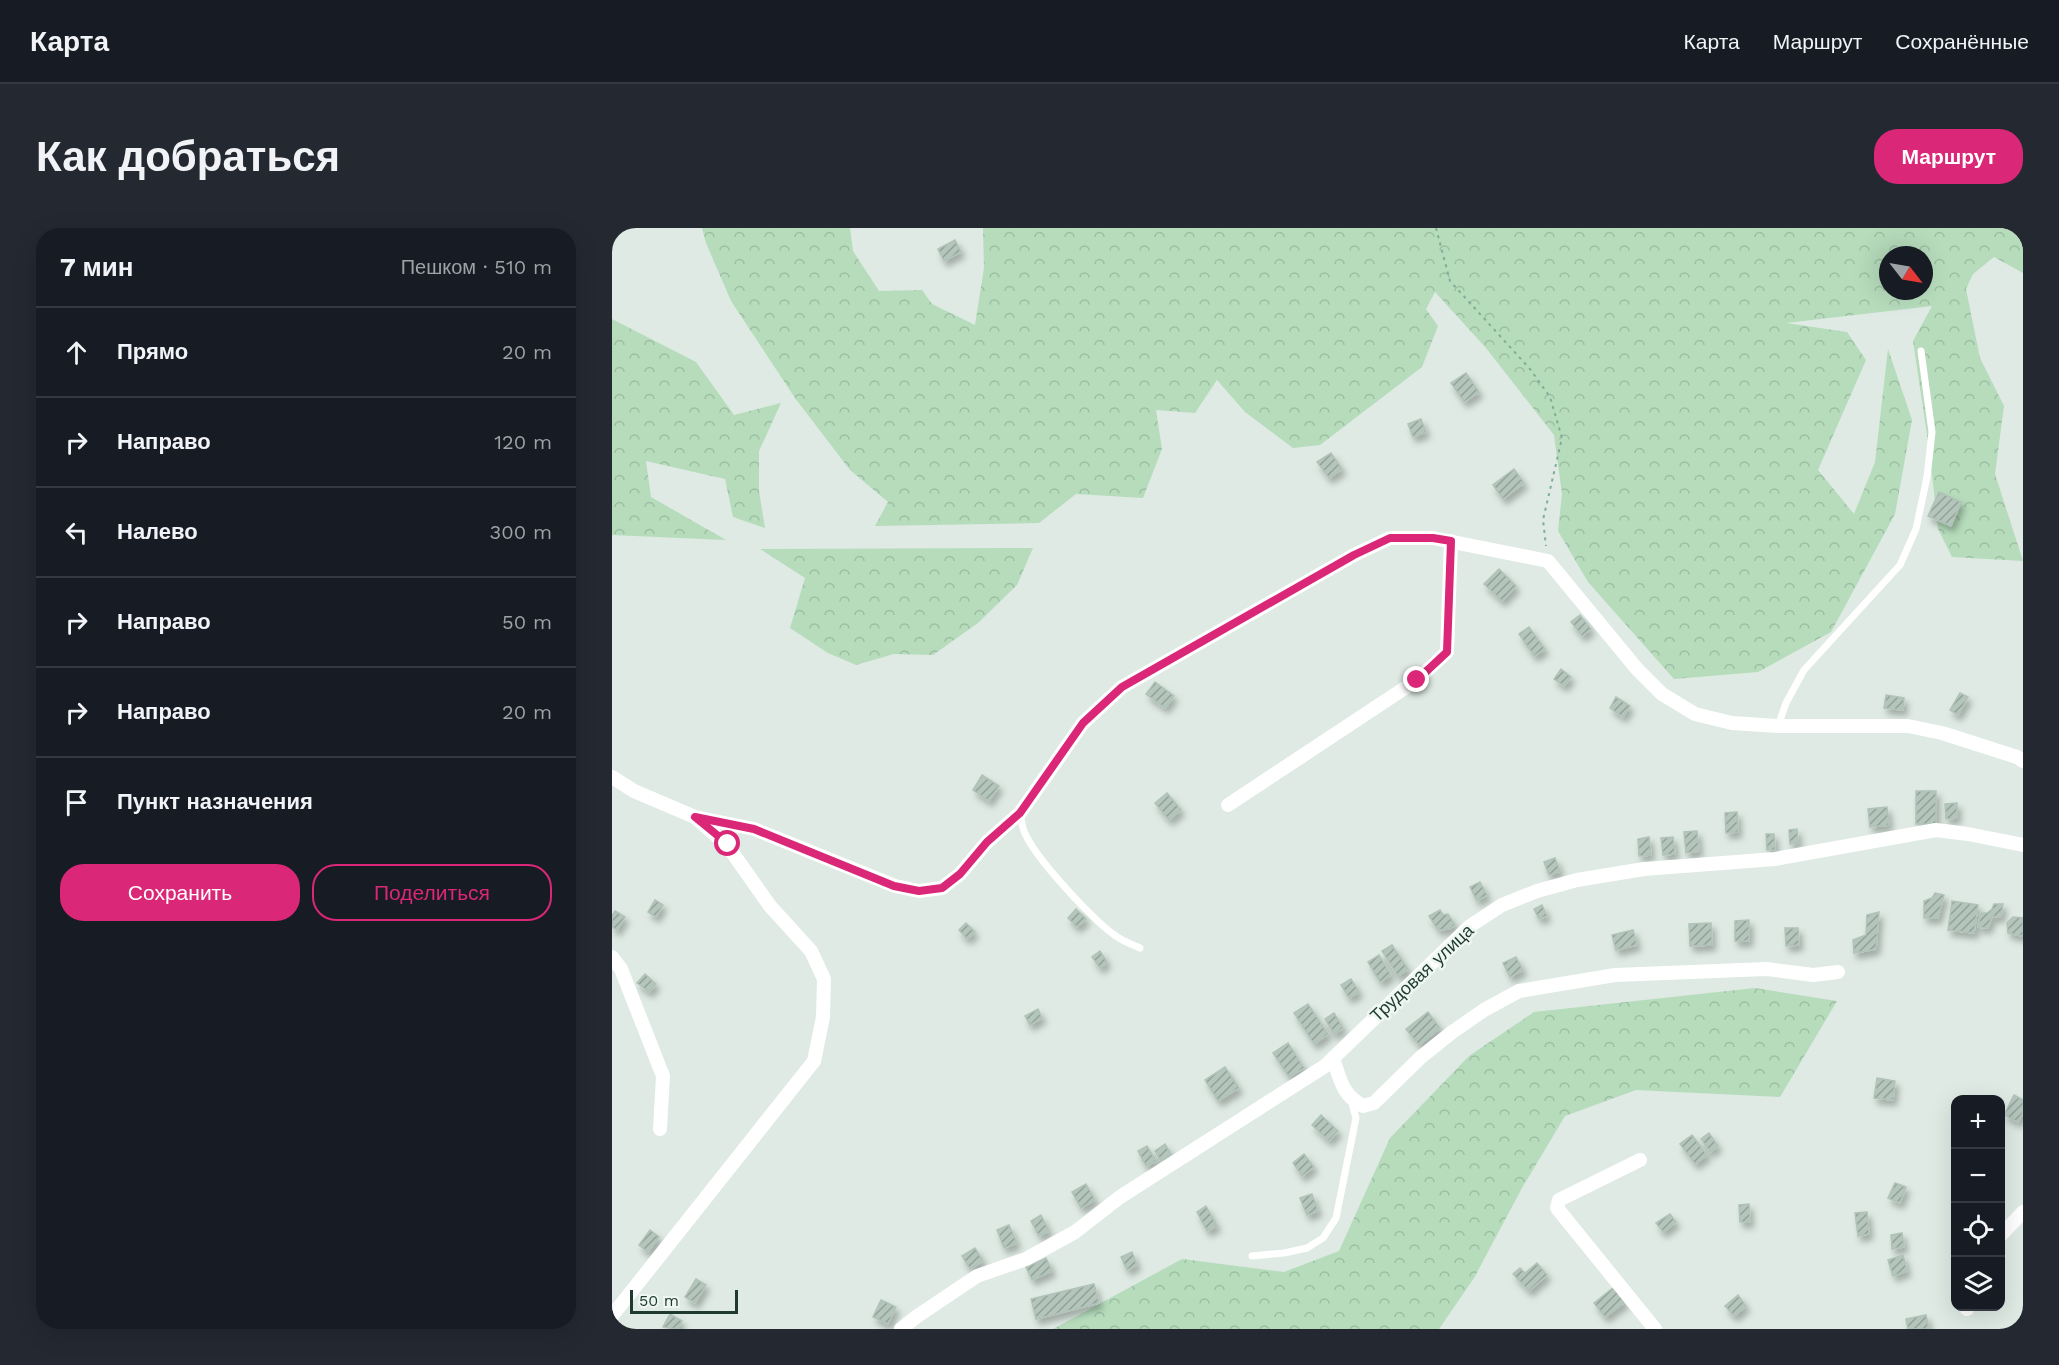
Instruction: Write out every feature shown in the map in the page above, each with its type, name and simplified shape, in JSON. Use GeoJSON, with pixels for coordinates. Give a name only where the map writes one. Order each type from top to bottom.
{"type":"FeatureCollection","features":[{"type":"Feature","properties":{"kind":"street"},"geometry":{"type":"LineString","coordinates":[[612,777],[634,791],[695,817],[754,829],[894,886],[919,891],[942,888],[960,874],[987,842],[1020,813],[1083,723],[1122,687],[1354,555],[1390,538],[1433,538],[1548,561],[1637,669],[1662,694],[1695,714],[1732,723],[1778,726],[1908,726],[1942,733],[2017,757],[2023,761]]}},
{"type":"Feature","properties":{"kind":"street"},"geometry":{"type":"LineString","coordinates":[[1228,805],[1417,680],[1447,652],[1451,541]]}},
{"type":"Feature","properties":{"kind":"street"},"geometry":{"type":"LineString","coordinates":[[612,1316],[814,1061],[823,1017],[824,979],[811,951],[770,906],[728,844],[695,817]]}},
{"type":"Feature","properties":{"kind":"street","name":"Трудовая улица"},"geometry":{"type":"LineString","coordinates":[[901,1329],[977,1276],[1026,1259],[1075,1232],[1120,1197],[1325,1066],[1470,926],[1502,905],[1537,891],[1577,880],[1644,869],[1775,859],[1935,830],[2023,845]]}},
{"type":"Feature","properties":{"kind":"street"},"geometry":{"type":"LineString","coordinates":[[612,957],[621,969],[663,1076],[660,1129]]}},
{"type":"Feature","properties":{"kind":"street"},"geometry":{"type":"LineString","coordinates":[[1332,1058],[1343,1087],[1351,1100],[1363,1106],[1374,1103],[1421,1057],[1451,1033],[1484,1010],[1519,991],[1615,975],[1767,969],[1813,975],[1838,972]]}},
{"type":"Feature","properties":{"kind":"street"},"geometry":{"type":"LineString","coordinates":[[1640,1160],[1559,1200],[1557,1208],[1652,1328]]}},
{"type":"Feature","properties":{"kind":"street"},"geometry":{"type":"LineString","coordinates":[[2005,1232],[2023,1212]]}},
{"type":"Feature","properties":{"kind":"lane"},"geometry":{"type":"LineString","coordinates":[[1778,726],[1786,703],[1804,670],[1900,565],[1916,529],[1927,477],[1932,432],[1921,351]]}},
{"type":"Feature","properties":{"kind":"lane"},"geometry":{"type":"LineString","coordinates":[[1020,813],[1024,832],[1037,853],[1072,894],[1119,939],[1140,948]]}},
{"type":"Feature","properties":{"kind":"lane"},"geometry":{"type":"LineString","coordinates":[[1252,1256],[1307,1248],[1323,1238],[1336,1218],[1356,1118],[1351,1100]]}},
{"type":"Feature","properties":{"kind":"path"},"geometry":{"type":"LineString","coordinates":[[1436,228],[1450,281],[1530,369],[1550,397],[1562,438],[1543,520],[1548,561]]}},
{"type":"Feature","properties":{"kind":"green space"},"geometry":{"type":"Polygon","coordinates":[[[702,228],[850,228],[853,251],[879,291],[922,290],[932,304],[975,325],[984,268],[983,228],[2023,228],[2023,273],[1994,257],[1973,274],[1966,289],[1980,358],[2004,406],[1995,474],[2023,561],[1952,557],[1938,529],[1913,341],[1932,306],[1786,323],[1847,332],[1866,360],[1818,470],[1854,514],[1875,462],[1888,349],[1912,420],[1895,514],[1831,632],[1758,672],[1674,679],[1588,582],[1558,531],[1562,494],[1554,435],[1486,348],[1435,292],[1426,309],[1438,326],[1422,367],[1320,445],[1293,448],[1245,412],[1217,380],[1195,413],[1156,410],[1162,449],[1143,498],[1076,494],[1039,523],[875,526],[888,502],[850,470],[795,398],[731,301],[706,243],[702,228]]]}},
{"type":"Feature","properties":{"kind":"green space"},"geometry":{"type":"Polygon","coordinates":[[[612,319],[696,362],[734,415],[781,403],[759,451],[759,491],[765,528],[733,517],[725,479],[646,461],[651,497],[726,540],[612,535],[612,319]]]}},
{"type":"Feature","properties":{"kind":"green space"},"geometry":{"type":"Polygon","coordinates":[[[1033,548],[1017,585],[978,623],[933,655],[894,654],[856,665],[828,653],[790,628],[805,578],[760,549],[1033,548]]]}},
{"type":"Feature","properties":{"kind":"green space"},"geometry":{"type":"Polygon","coordinates":[[[1755,988],[1837,1001],[1780,1097],[1636,1090],[1565,1116],[1522,1188],[1474,1278],[1439,1329],[1053,1329],[1182,1259],[1284,1272],[1339,1251],[1390,1138],[1469,1056],[1534,1012],[1755,988]]]}},
{"type":"Feature","properties":{"kind":"building"},"geometry":{"type":"Polygon","coordinates":[[[955,240],[961,252],[944,261],[938,249],[955,240]]]}},
{"type":"Feature","properties":{"kind":"building"},"geometry":{"type":"Polygon","coordinates":[[[1466,373],[1479,392],[1464,402],[1451,383],[1466,373]]]}},
{"type":"Feature","properties":{"kind":"building"},"geometry":{"type":"Polygon","coordinates":[[[1421,419],[1426,432],[1413,437],[1408,424],[1421,419]]]}},
{"type":"Feature","properties":{"kind":"building"},"geometry":{"type":"Polygon","coordinates":[[[1331,453],[1342,469],[1329,478],[1317,462],[1331,453]]]}},
{"type":"Feature","properties":{"kind":"building"},"geometry":{"type":"Polygon","coordinates":[[[1514,469],[1524,483],[1503,499],[1493,485],[1514,469]]]}},
{"type":"Feature","properties":{"kind":"building"},"geometry":{"type":"Polygon","coordinates":[[[1939,492],[1961,502],[1951,526],[1928,516],[1939,492]]]}},
{"type":"Feature","properties":{"kind":"building"},"geometry":{"type":"Polygon","coordinates":[[[1499,569],[1516,586],[1502,601],[1484,584],[1499,569]]]}},
{"type":"Feature","properties":{"kind":"building"},"geometry":{"type":"Polygon","coordinates":[[[1580,615],[1591,629],[1582,636],[1571,622],[1580,615]]]}},
{"type":"Feature","properties":{"kind":"building"},"geometry":{"type":"Polygon","coordinates":[[[1529,627],[1545,649],[1534,656],[1519,634],[1529,627]]]}},
{"type":"Feature","properties":{"kind":"building"},"geometry":{"type":"Polygon","coordinates":[[[1561,669],[1571,677],[1564,686],[1554,679],[1561,669]]]}},
{"type":"Feature","properties":{"kind":"building"},"geometry":{"type":"Polygon","coordinates":[[[1155,682],[1174,696],[1165,708],[1146,694],[1155,682]]]}},
{"type":"Feature","properties":{"kind":"building"},"geometry":{"type":"Polygon","coordinates":[[[1960,693],[1968,697],[1958,715],[1950,710],[1960,693]]]}},
{"type":"Feature","properties":{"kind":"building"},"geometry":{"type":"Polygon","coordinates":[[[1886,695],[1904,698],[1903,710],[1884,708],[1886,695]]]}},
{"type":"Feature","properties":{"kind":"building"},"geometry":{"type":"Polygon","coordinates":[[[1616,697],[1630,706],[1623,717],[1610,708],[1616,697]]]}},
{"type":"Feature","properties":{"kind":"building"},"geometry":{"type":"Polygon","coordinates":[[[982,775],[999,786],[989,801],[973,790],[982,775]]]}},
{"type":"Feature","properties":{"kind":"building"},"geometry":{"type":"Polygon","coordinates":[[[1916,791],[1936,791],[1936,824],[1916,824],[1916,791]]]}},
{"type":"Feature","properties":{"kind":"building"},"geometry":{"type":"Polygon","coordinates":[[[1167,793],[1181,810],[1169,820],[1155,803],[1167,793]]]}},
{"type":"Feature","properties":{"kind":"building"},"geometry":{"type":"Polygon","coordinates":[[[1957,803],[1957,818],[1946,819],[1945,804],[1957,803]]]}},
{"type":"Feature","properties":{"kind":"building"},"geometry":{"type":"Polygon","coordinates":[[[1887,807],[1889,825],[1870,827],[1868,809],[1887,807]]]}},
{"type":"Feature","properties":{"kind":"building"},"geometry":{"type":"Polygon","coordinates":[[[1737,812],[1738,832],[1726,833],[1725,813],[1737,812]]]}},
{"type":"Feature","properties":{"kind":"building"},"geometry":{"type":"Polygon","coordinates":[[[1797,829],[1798,843],[1790,844],[1789,830],[1797,829]]]}},
{"type":"Feature","properties":{"kind":"building"},"geometry":{"type":"Polygon","coordinates":[[[1697,831],[1699,851],[1686,853],[1684,832],[1697,831]]]}},
{"type":"Feature","properties":{"kind":"building"},"geometry":{"type":"Polygon","coordinates":[[[1766,834],[1774,834],[1775,850],[1767,850],[1766,834]]]}},
{"type":"Feature","properties":{"kind":"building"},"geometry":{"type":"Polygon","coordinates":[[[1649,837],[1651,855],[1639,856],[1638,839],[1649,837]]]}},
{"type":"Feature","properties":{"kind":"building"},"geometry":{"type":"Polygon","coordinates":[[[1673,837],[1675,854],[1663,855],[1661,838],[1673,837]]]}},
{"type":"Feature","properties":{"kind":"building"},"geometry":{"type":"Polygon","coordinates":[[[1555,858],[1560,871],[1549,875],[1544,862],[1555,858]]]}},
{"type":"Feature","properties":{"kind":"building"},"geometry":{"type":"Polygon","coordinates":[[[1480,882],[1487,895],[1477,901],[1470,887],[1480,882]]]}},
{"type":"Feature","properties":{"kind":"building"},"geometry":{"type":"Polygon","coordinates":[[[1935,893],[1944,895],[1938,918],[1924,918],[1924,901],[1932,898],[1935,893]]]}},
{"type":"Feature","properties":{"kind":"building"},"geometry":{"type":"Polygon","coordinates":[[[655,900],[663,905],[656,917],[648,912],[655,900]]]}},
{"type":"Feature","properties":{"kind":"building"},"geometry":{"type":"Polygon","coordinates":[[[1952,901],[1978,905],[1974,933],[1948,930],[1952,901]]]}},
{"type":"Feature","properties":{"kind":"building"},"geometry":{"type":"Polygon","coordinates":[[[1994,904],[2003,904],[2001,917],[1992,916],[1988,928],[1978,927],[1981,913],[1987,913],[1994,904]]]}},
{"type":"Feature","properties":{"kind":"building"},"geometry":{"type":"Polygon","coordinates":[[[1542,905],[1547,916],[1539,919],[1534,909],[1542,905]]]}},
{"type":"Feature","properties":{"kind":"building"},"geometry":{"type":"Polygon","coordinates":[[[1076,909],[1086,919],[1077,927],[1068,918],[1076,909]]]}},
{"type":"Feature","properties":{"kind":"building"},"geometry":{"type":"Polygon","coordinates":[[[1440,910],[1443,915],[1448,914],[1455,925],[1449,929],[1438,930],[1429,916],[1440,910]]]}},
{"type":"Feature","properties":{"kind":"building"},"geometry":{"type":"Polygon","coordinates":[[[615,911],[625,917],[617,930],[612,927],[612,916],[615,911]]]}},
{"type":"Feature","properties":{"kind":"building"},"geometry":{"type":"Polygon","coordinates":[[[1879,912],[1876,949],[1854,953],[1853,940],[1866,935],[1867,915],[1879,912]]]}},
{"type":"Feature","properties":{"kind":"building"},"geometry":{"type":"Polygon","coordinates":[[[2013,917],[2023,918],[2023,936],[2008,933],[2007,923],[2013,917]]]}},
{"type":"Feature","properties":{"kind":"building"},"geometry":{"type":"Polygon","coordinates":[[[1749,920],[1749,941],[1735,941],[1735,921],[1749,920]]]}},
{"type":"Feature","properties":{"kind":"building"},"geometry":{"type":"Polygon","coordinates":[[[966,923],[975,932],[967,939],[959,930],[966,923]]]}},
{"type":"Feature","properties":{"kind":"building"},"geometry":{"type":"Polygon","coordinates":[[[1711,923],[1712,945],[1690,946],[1689,924],[1711,923]]]}},
{"type":"Feature","properties":{"kind":"building"},"geometry":{"type":"Polygon","coordinates":[[[1785,928],[1798,928],[1799,945],[1786,946],[1785,928]]]}},
{"type":"Feature","properties":{"kind":"building"},"geometry":{"type":"Polygon","coordinates":[[[1633,930],[1637,945],[1616,950],[1612,935],[1633,930]]]}},
{"type":"Feature","properties":{"kind":"building"},"geometry":{"type":"Polygon","coordinates":[[[1392,945],[1408,969],[1398,976],[1382,951],[1392,945]]]}},
{"type":"Feature","properties":{"kind":"building"},"geometry":{"type":"Polygon","coordinates":[[[1100,951],[1107,962],[1100,968],[1092,957],[1100,951]]]}},
{"type":"Feature","properties":{"kind":"building"},"geometry":{"type":"Polygon","coordinates":[[[1379,955],[1391,975],[1380,982],[1368,962],[1379,955]]]}},
{"type":"Feature","properties":{"kind":"building"},"geometry":{"type":"Polygon","coordinates":[[[1516,957],[1523,970],[1510,977],[1503,963],[1516,957]]]}},
{"type":"Feature","properties":{"kind":"building"},"geometry":{"type":"Polygon","coordinates":[[[645,974],[656,984],[649,992],[637,983],[645,974]]]}},
{"type":"Feature","properties":{"kind":"building"},"geometry":{"type":"Polygon","coordinates":[[[1351,979],[1359,992],[1349,998],[1341,985],[1351,979]]]}},
{"type":"Feature","properties":{"kind":"building"},"geometry":{"type":"Polygon","coordinates":[[[1308,1004],[1328,1034],[1314,1044],[1294,1013],[1308,1004]]]}},
{"type":"Feature","properties":{"kind":"building"},"geometry":{"type":"Polygon","coordinates":[[[1038,1009],[1042,1018],[1030,1025],[1025,1016],[1038,1009]]]}},
{"type":"Feature","properties":{"kind":"building"},"geometry":{"type":"Polygon","coordinates":[[[1428,1012],[1440,1028],[1419,1045],[1406,1029],[1428,1012]]]}},
{"type":"Feature","properties":{"kind":"building"},"geometry":{"type":"Polygon","coordinates":[[[1334,1013],[1343,1028],[1334,1034],[1325,1019],[1334,1013]]]}},
{"type":"Feature","properties":{"kind":"building"},"geometry":{"type":"Polygon","coordinates":[[[1288,1043],[1304,1068],[1289,1077],[1273,1053],[1288,1043]]]}},
{"type":"Feature","properties":{"kind":"building"},"geometry":{"type":"Polygon","coordinates":[[[1225,1067],[1239,1088],[1218,1101],[1205,1080],[1225,1067]]]}},
{"type":"Feature","properties":{"kind":"building"},"geometry":{"type":"Polygon","coordinates":[[[1877,1078],[1895,1081],[1893,1100],[1874,1098],[1877,1078]]]}},
{"type":"Feature","properties":{"kind":"building"},"geometry":{"type":"Polygon","coordinates":[[[2014,1095],[2023,1100],[2023,1112],[2018,1122],[2005,1116],[2014,1095]]]}},
{"type":"Feature","properties":{"kind":"building"},"geometry":{"type":"Polygon","coordinates":[[[1321,1115],[1338,1131],[1329,1141],[1312,1125],[1321,1115]]]}},
{"type":"Feature","properties":{"kind":"building"},"geometry":{"type":"Polygon","coordinates":[[[1709,1133],[1718,1146],[1710,1152],[1701,1139],[1709,1133]]]}},
{"type":"Feature","properties":{"kind":"building"},"geometry":{"type":"Polygon","coordinates":[[[1692,1135],[1707,1155],[1695,1164],[1680,1144],[1692,1135]]]}},
{"type":"Feature","properties":{"kind":"building"},"geometry":{"type":"Polygon","coordinates":[[[1165,1144],[1171,1154],[1161,1161],[1155,1151],[1165,1144]]]}},
{"type":"Feature","properties":{"kind":"building"},"geometry":{"type":"Polygon","coordinates":[[[1147,1146],[1156,1161],[1146,1166],[1138,1151],[1147,1146]]]}},
{"type":"Feature","properties":{"kind":"building"},"geometry":{"type":"Polygon","coordinates":[[[1304,1154],[1314,1167],[1302,1176],[1293,1163],[1304,1154]]]}},
{"type":"Feature","properties":{"kind":"building"},"geometry":{"type":"Polygon","coordinates":[[[1895,1183],[1906,1187],[1900,1203],[1888,1198],[1895,1183]]]}},
{"type":"Feature","properties":{"kind":"building"},"geometry":{"type":"Polygon","coordinates":[[[1086,1184],[1095,1200],[1081,1208],[1072,1192],[1086,1184]]]}},
{"type":"Feature","properties":{"kind":"building"},"geometry":{"type":"Polygon","coordinates":[[[1312,1194],[1318,1211],[1307,1215],[1300,1198],[1312,1194]]]}},
{"type":"Feature","properties":{"kind":"building"},"geometry":{"type":"Polygon","coordinates":[[[1749,1204],[1750,1222],[1740,1222],[1739,1205],[1749,1204]]]}},
{"type":"Feature","properties":{"kind":"building"},"geometry":{"type":"Polygon","coordinates":[[[1206,1206],[1217,1226],[1207,1231],[1197,1212],[1206,1206]]]}},
{"type":"Feature","properties":{"kind":"building"},"geometry":{"type":"Polygon","coordinates":[[[1867,1212],[1869,1234],[1858,1236],[1855,1213],[1867,1212]]]}},
{"type":"Feature","properties":{"kind":"building"},"geometry":{"type":"Polygon","coordinates":[[[1670,1214],[1676,1222],[1663,1232],[1656,1223],[1670,1214]]]}},
{"type":"Feature","properties":{"kind":"building"},"geometry":{"type":"Polygon","coordinates":[[[1041,1215],[1049,1231],[1039,1236],[1031,1221],[1041,1215]]]}},
{"type":"Feature","properties":{"kind":"building"},"geometry":{"type":"Polygon","coordinates":[[[1009,1225],[1017,1243],[1004,1248],[997,1230],[1009,1225]]]}},
{"type":"Feature","properties":{"kind":"building"},"geometry":{"type":"Polygon","coordinates":[[[650,1230],[659,1237],[648,1252],[639,1245],[650,1230]]]}},
{"type":"Feature","properties":{"kind":"building"},"geometry":{"type":"Polygon","coordinates":[[[1902,1233],[1904,1247],[1892,1249],[1891,1235],[1902,1233]]]}},
{"type":"Feature","properties":{"kind":"building"},"geometry":{"type":"Polygon","coordinates":[[[975,1248],[983,1261],[970,1269],[962,1256],[975,1248]]]}},
{"type":"Feature","properties":{"kind":"building"},"geometry":{"type":"Polygon","coordinates":[[[1132,1252],[1137,1265],[1127,1270],[1121,1257],[1132,1252]]]}},
{"type":"Feature","properties":{"kind":"building"},"geometry":{"type":"Polygon","coordinates":[[[1903,1255],[1907,1271],[1893,1276],[1888,1260],[1903,1255]]]}},
{"type":"Feature","properties":{"kind":"building"},"geometry":{"type":"Polygon","coordinates":[[[1046,1258],[1052,1271],[1032,1280],[1026,1267],[1046,1258]]]}},
{"type":"Feature","properties":{"kind":"building"},"geometry":{"type":"Polygon","coordinates":[[[1537,1263],[1547,1275],[1529,1291],[1513,1274],[1520,1268],[1525,1273],[1537,1263]]]}},
{"type":"Feature","properties":{"kind":"building"},"geometry":{"type":"Polygon","coordinates":[[[696,1279],[706,1285],[695,1303],[685,1297],[696,1279]]]}},
{"type":"Feature","properties":{"kind":"building"},"geometry":{"type":"Polygon","coordinates":[[[1094,1284],[1099,1303],[1036,1319],[1031,1299],[1094,1284]]]}},
{"type":"Feature","properties":{"kind":"building"},"geometry":{"type":"Polygon","coordinates":[[[1614,1287],[1625,1302],[1605,1317],[1594,1303],[1614,1287]]]}},
{"type":"Feature","properties":{"kind":"building"},"geometry":{"type":"Polygon","coordinates":[[[1738,1295],[1746,1306],[1734,1316],[1725,1306],[1738,1295]]]}},
{"type":"Feature","properties":{"kind":"building"},"geometry":{"type":"Polygon","coordinates":[[[881,1300],[896,1307],[888,1324],[873,1317],[881,1300]]]}},
{"type":"Feature","properties":{"kind":"building"},"geometry":{"type":"Polygon","coordinates":[[[670,1314],[682,1321],[677,1329],[663,1327],[670,1314]]]}},
{"type":"Feature","properties":{"kind":"building"},"geometry":{"type":"Polygon","coordinates":[[[1926,1315],[1929,1329],[1908,1329],[1906,1319],[1926,1315]]]}},
{"type":"Feature","properties":{"kind":"route"},"geometry":{"type":"LineString","coordinates":[[728,844],[695,817],[754,829],[894,886],[919,891],[942,888],[960,874],[987,842],[1020,813],[1083,723],[1122,687],[1354,555],[1390,538],[1433,538],[1451,541],[1447,652],[1417,680]]}}]}
